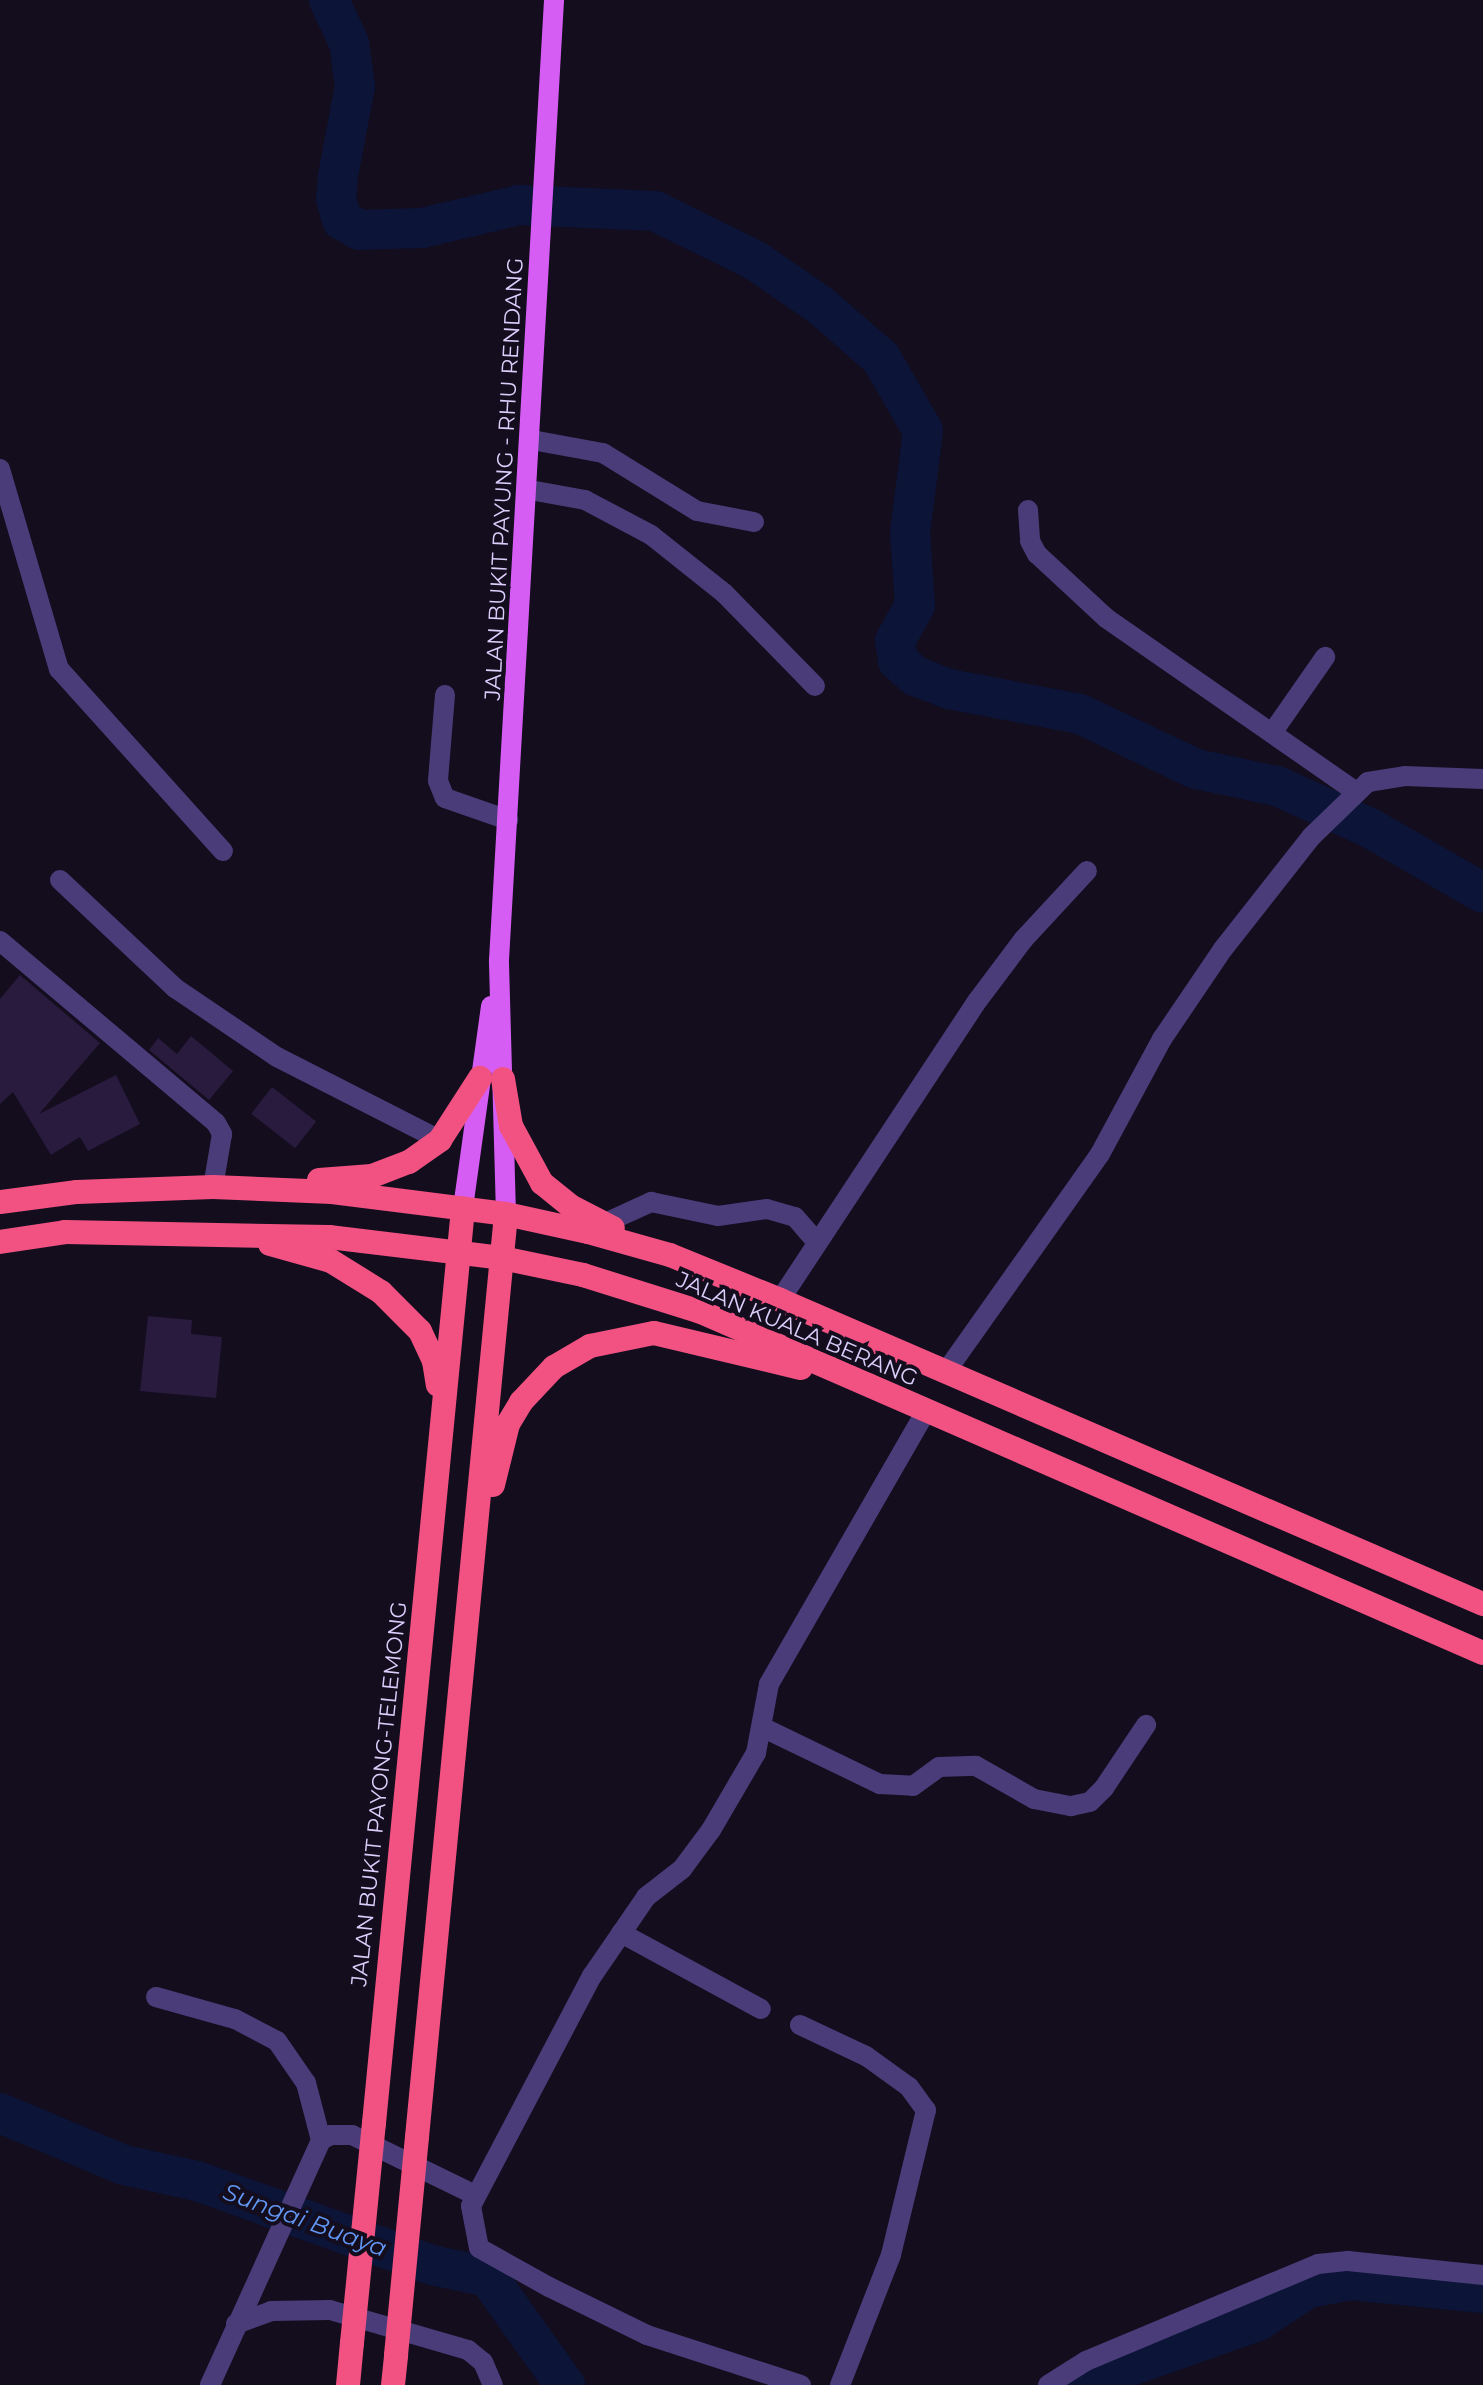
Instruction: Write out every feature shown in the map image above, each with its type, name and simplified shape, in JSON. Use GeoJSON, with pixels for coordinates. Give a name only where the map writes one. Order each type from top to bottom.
{"type":"FeatureCollection","features":[{"type":"Feature","properties":{"kind":"highway"},"geometry":{"type":"LineString","coordinates":[[213,1187],[372,1176],[409,1162],[440,1140],[491,1078],[511,1126],[536,1173],[570,1206],[670,1255]]}},
{"type":"Feature","properties":{"kind":"highway","name":"JALAN KUALA BERANG"},"geometry":{"type":"LineString","coordinates":[[0,1202],[77,1192],[213,1187],[332,1192],[506,1214],[670,1255],[1483,1604]]}},
{"type":"Feature","properties":{"kind":"highway","name":"JALAN BUKIT PAYONG-TELEMONG"},"geometry":{"type":"LineString","coordinates":[[348,2385],[463,1208]]}},
{"type":"Feature","properties":{"kind":"highway"},"geometry":{"type":"LineString","coordinates":[[393,2385],[506,1214]]}},
{"type":"Feature","properties":{"kind":"highway","name":"JALAN KUALA BERANG"},"geometry":{"type":"LineString","coordinates":[[0,1242],[65,1232],[211,1232],[329,1237],[502,1258],[583,1275],[701,1312],[1483,1653]]}},
{"type":"Feature","properties":{"kind":"highway"},"geometry":{"type":"LineString","coordinates":[[211,1232],[331,1261],[381,1292],[420,1331],[434,1361],[442,1415]]}},
{"type":"Feature","properties":{"kind":"highway"},"geometry":{"type":"LineString","coordinates":[[462,1672],[508,1424],[554,1367],[590,1346],[654,1333],[877,1388]]}},
{"type":"Feature","properties":{"kind":"main road","name":"JALAN BUKIT PAYUNG - RHU RENDANG"},"geometry":{"type":"LineString","coordinates":[[491,1078],[530,490],[554,0]]}},
{"type":"Feature","properties":{"kind":"main road"},"geometry":{"type":"LineString","coordinates":[[463,1208],[491,1078]]}},
{"type":"Feature","properties":{"kind":"main road"},"geometry":{"type":"LineString","coordinates":[[491,1078],[506,1214]]}},
{"type":"Feature","properties":{"kind":"street"},"geometry":{"type":"LineString","coordinates":[[532,440],[603,453],[697,511],[754,522]]}},
{"type":"Feature","properties":{"kind":"street"},"geometry":{"type":"LineString","coordinates":[[0,469],[59,669],[223,851]]}},
{"type":"Feature","properties":{"kind":"street"},"geometry":{"type":"LineString","coordinates":[[530,490],[585,500],[651,535],[724,593],[815,686]]}},
{"type":"Feature","properties":{"kind":"street"},"geometry":{"type":"LineString","coordinates":[[1028,510],[1030,541],[1037,554],[1106,618],[1272,733],[1349,796]]}},
{"type":"Feature","properties":{"kind":"street"},"geometry":{"type":"LineString","coordinates":[[1272,733],[1325,657]]}},
{"type":"Feature","properties":{"kind":"street"},"geometry":{"type":"LineString","coordinates":[[445,695],[438,772],[445,798],[508,820]]}},
{"type":"Feature","properties":{"kind":"street"},"geometry":{"type":"LineString","coordinates":[[945,1373],[1100,1154],[1162,1039],[1206,975],[1311,837],[1349,796],[1384,777],[1483,779]]}},
{"type":"Feature","properties":{"kind":"street"},"geometry":{"type":"LineString","coordinates":[[780,1300],[816,1241],[978,1000],[1023,940],[1087,871]]}},
{"type":"Feature","properties":{"kind":"street"},"geometry":{"type":"LineString","coordinates":[[60,880],[188,997],[277,1057],[440,1140]]}},
{"type":"Feature","properties":{"kind":"street"},"geometry":{"type":"LineString","coordinates":[[0,941],[216,1123],[222,1134],[213,1187]]}},
{"type":"Feature","properties":{"kind":"street"},"geometry":{"type":"LineString","coordinates":[[605,1223],[651,1202],[718,1216],[767,1209],[795,1217],[816,1241]]}},
{"type":"Feature","properties":{"kind":"street"},"geometry":{"type":"LineString","coordinates":[[801,2385],[647,2335],[479,2248],[470,2221],[475,2195],[592,1976],[646,1897],[682,1869],[711,1830],[756,1753],[764,1728],[769,1684],[926,1411]]}},
{"type":"Feature","properties":{"kind":"street"},"geometry":{"type":"LineString","coordinates":[[764,1728],[880,1784],[913,1786],[939,1767],[976,1766],[1034,1799],[1071,1806],[1090,1802],[1104,1788],[1146,1725]]}},
{"type":"Feature","properties":{"kind":"street"},"geometry":{"type":"LineString","coordinates":[[621,1933],[761,2009]]}},
{"type":"Feature","properties":{"kind":"street"},"geometry":{"type":"LineString","coordinates":[[156,1997],[235,2019],[277,2041],[306,2083],[321,2140],[298,2180],[210,2385]]}},
{"type":"Feature","properties":{"kind":"street"},"geometry":{"type":"LineString","coordinates":[[800,2025],[866,2056],[909,2087],[926,2110],[891,2255],[840,2385]]}},
{"type":"Feature","properties":{"kind":"street"},"geometry":{"type":"LineString","coordinates":[[321,2140],[352,2135],[475,2195]]}},
{"type":"Feature","properties":{"kind":"street"},"geometry":{"type":"LineString","coordinates":[[1048,2385],[1086,2361],[1318,2264],[1348,2261],[1483,2275]]}},
{"type":"Feature","properties":{"kind":"street"},"geometry":{"type":"LineString","coordinates":[[236,2324],[271,2311],[330,2310],[468,2350],[483,2362],[493,2385]]}},
{"type":"Feature","properties":{"kind":"building"},"geometry":{"type":"Polygon","coordinates":[[[20,975],[100,1043],[39,1114],[116,1075],[140,1124],[88,1151],[80,1137],[51,1155],[13,1092],[0,1104],[0,999],[20,975]]]}},
{"type":"Feature","properties":{"kind":"building"},"geometry":{"type":"Polygon","coordinates":[[[191,1036],[233,1071],[209,1100],[149,1050],[158,1038],[177,1054],[191,1036]]]}},
{"type":"Feature","properties":{"kind":"building"},"geometry":{"type":"Polygon","coordinates":[[[272,1087],[316,1121],[295,1148],[251,1114],[272,1087]]]}},
{"type":"Feature","properties":{"kind":"building"},"geometry":{"type":"Polygon","coordinates":[[[148,1316],[192,1320],[191,1334],[222,1337],[216,1398],[140,1391],[148,1316]]]}},
{"type":"Feature","properties":{"kind":"waterway"},"geometry":{"type":"LineString","coordinates":[[329,0],[349,43],[355,86],[338,176],[336,199],[342,220],[359,230],[422,228],[519,205],[655,211],[756,261],[820,305],[881,358],[923,431],[910,532],[915,605],[895,641],[898,661],[915,676],[949,689],[1080,714],[1196,769],[1277,786],[1370,828],[1483,893]]}},
{"type":"Feature","properties":{"kind":"waterway","name":"Sungai Buaya"},"geometry":{"type":"LineString","coordinates":[[0,2113],[124,2165],[197,2181],[432,2265],[488,2277],[565,2385]]}},
{"type":"Feature","properties":{"kind":"waterway","name":"Sungai Buaya"},"geometry":{"type":"LineString","coordinates":[[1077,2385],[1258,2321],[1308,2288],[1351,2280],[1483,2293]]}}]}
